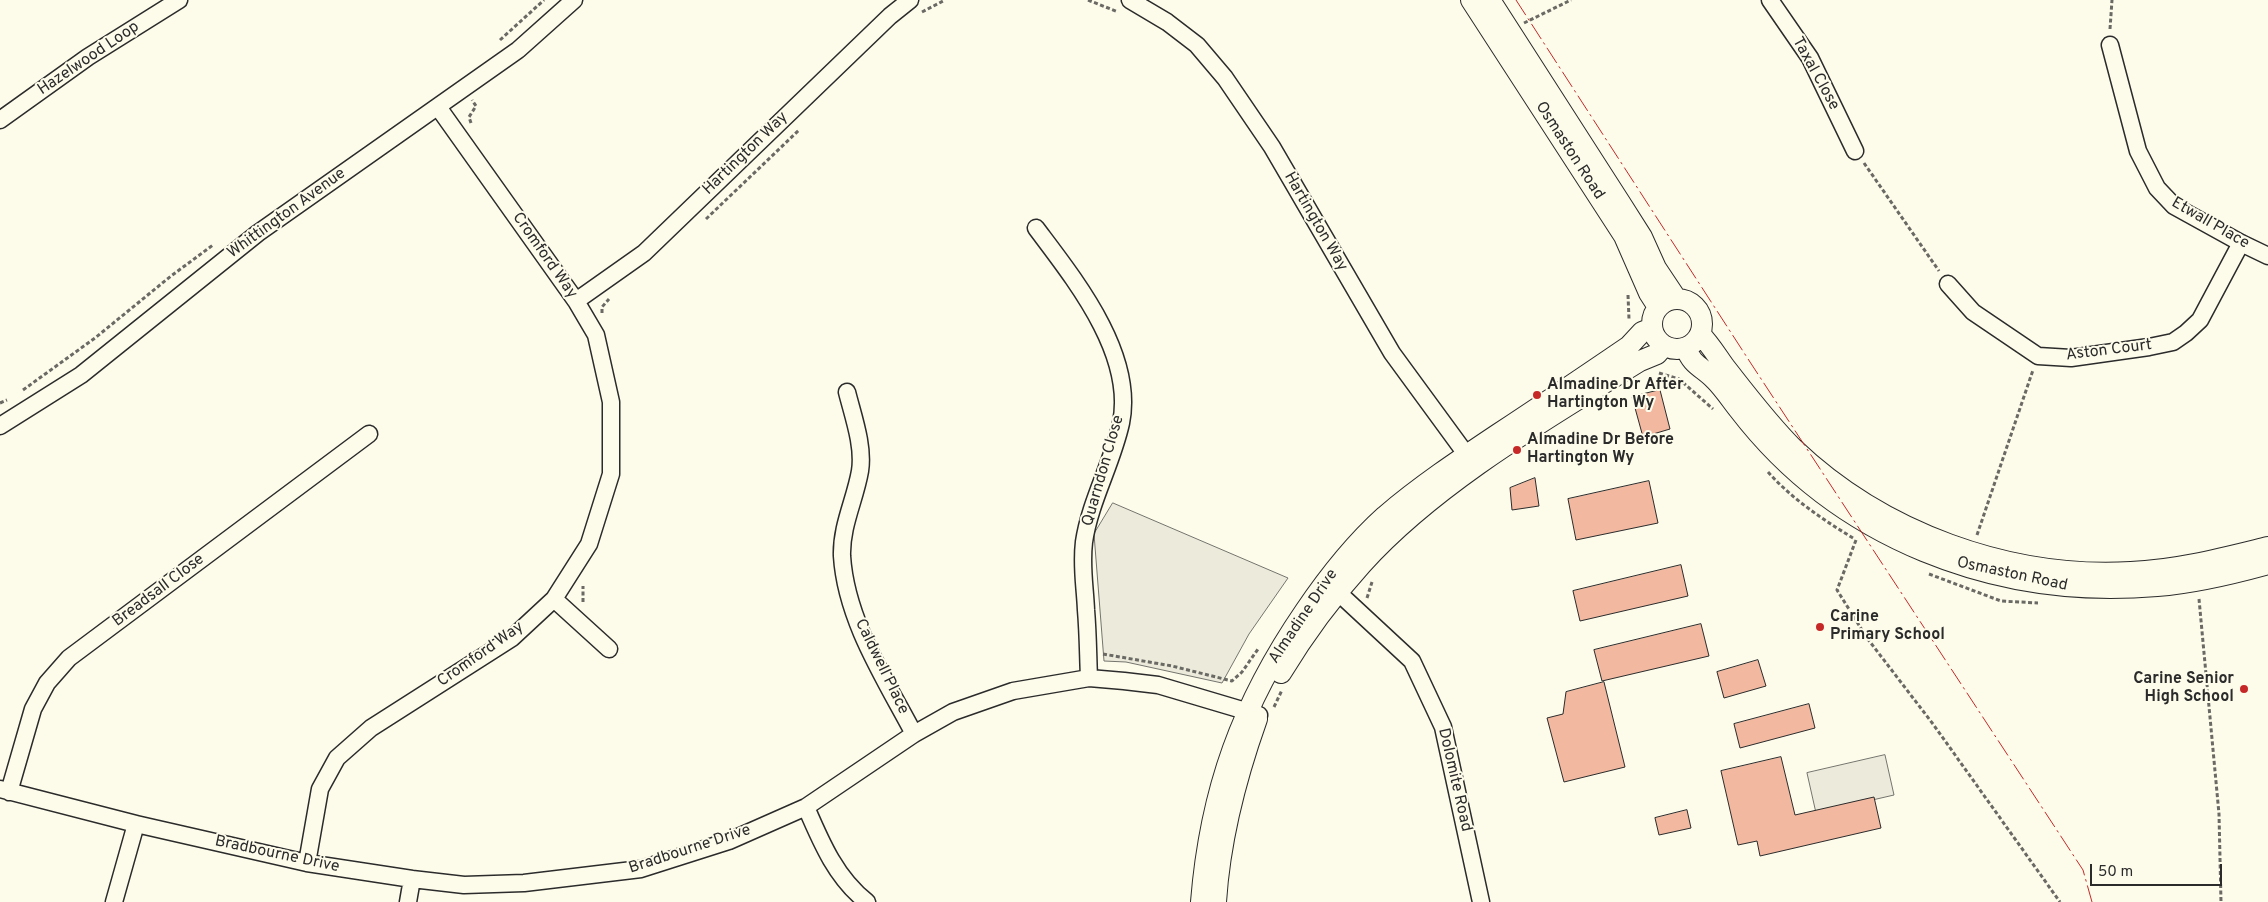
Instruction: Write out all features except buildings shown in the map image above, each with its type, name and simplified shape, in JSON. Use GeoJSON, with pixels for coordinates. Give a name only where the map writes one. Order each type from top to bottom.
{"type":"FeatureCollection","features":[{"type":"Feature","properties":{"kind":"street","name":"Hazelwood Loop"},"geometry":{"type":"LineString","coordinates":[[0,120],[95,53],[179,0]]}},
{"type":"Feature","properties":{"kind":"street","name":"Whittington Avenue"},"geometry":{"type":"LineString","coordinates":[[0,426],[81,375],[258,233],[518,50],[574,0]]}},
{"type":"Feature","properties":{"kind":"street","name":"Hartington Way"},"geometry":{"type":"LineString","coordinates":[[576,301],[644,253],[890,16],[910,0]]}},
{"type":"Feature","properties":{"kind":"street","name":"Osmaston Road"},"geometry":{"type":"LineString","coordinates":[[1471,0],[1624,236],[1649,293],[1658,308]]}},
{"type":"Feature","properties":{"kind":"street","name":"Osmaston Road"},"geometry":{"type":"LineString","coordinates":[[1490,0],[1622,204],[1642,237],[1656,268],[1676,298]]}},
{"type":"Feature","properties":{"kind":"street","name":"Taxal Close"},"geometry":{"type":"LineString","coordinates":[[1770,0],[1810,58],[1855,150]]}},
{"type":"Feature","properties":{"kind":"street","name":"Hartington Way"},"geometry":{"type":"LineString","coordinates":[[1126,7],[1167,22],[1197,46],[1225,78],[1272,147],[1392,353],[1471,461]]}},
{"type":"Feature","properties":{"kind":"street","name":"Etwall Place"},"geometry":{"type":"LineString","coordinates":[[2110,44],[2138,151],[2157,188],[2174,206],[2268,256]]}},
{"type":"Feature","properties":{"kind":"street","name":"Cromford Way"},"geometry":{"type":"LineString","coordinates":[[306,863],[320,789],[337,758],[371,728],[512,638],[554,599],[588,544],[611,474],[611,402],[596,335],[576,301],[438,107]]}},
{"type":"Feature","properties":{"kind":"street","name":"Quarndon Close"},"geometry":{"type":"LineString","coordinates":[[1036,228],[1066,268],[1091,307],[1109,344],[1123,387],[1121,422],[1114,449],[1088,523],[1082,558],[1089,678]]}},
{"type":"Feature","properties":{"kind":"street","name":"Aston Court"},"geometry":{"type":"LineString","coordinates":[[2038,356],[2071,358],[2173,342],[2200,320],[2241,243]]}},
{"type":"Feature","properties":{"kind":"street"},"geometry":{"type":"LineString","coordinates":[[1948,284],[1974,312],[2038,356]]}},
{"type":"Feature","properties":{"kind":"street"},"geometry":{"type":"LineString","coordinates":[[1676,298],[1690,302],[1698,310],[1702,319],[1700,334],[1694,343],[1686,348],[1674,349],[1664,346],[1656,338],[1652,328],[1652,317],[1658,308],[1666,301],[1676,298]]}},
{"type":"Feature","properties":{"kind":"street","name":"Almadine Drive"},"geometry":{"type":"LineString","coordinates":[[1635,353],[1642,332],[1652,328]]}},
{"type":"Feature","properties":{"kind":"street","name":"Osmaston Road"},"geometry":{"type":"LineString","coordinates":[[1700,334],[1773,428],[1826,476],[1902,524],[1932,538],[1971,552],[2034,567],[2098,573],[2131,572],[2191,565],[2268,547]]}},
{"type":"Feature","properties":{"kind":"street","name":"Almadine Drive"},"geometry":{"type":"LineString","coordinates":[[1216,902],[1227,817],[1238,772],[1286,640],[1332,586],[1384,517],[1635,353],[1657,354],[1664,346]]}},
{"type":"Feature","properties":{"kind":"street","name":"Osmaston Road"},"geometry":{"type":"LineString","coordinates":[[1686,348],[1690,360],[1715,380],[1767,444],[1808,482],[1844,509],[1878,529],[1910,546],[1947,561],[1981,572],[2027,582],[2074,588],[2158,586],[2195,581],[2268,564]]}},
{"type":"Feature","properties":{"kind":"street","name":"Caldwell Place"},"geometry":{"type":"LineString","coordinates":[[847,392],[858,444],[860,468],[843,533],[842,556],[847,585],[856,617],[874,658],[914,734]]}},
{"type":"Feature","properties":{"kind":"street","name":"Breadsall Close"},"geometry":{"type":"LineString","coordinates":[[5,790],[33,708],[47,683],[69,658],[369,434]]}},
{"type":"Feature","properties":{"kind":"street","name":"Dolomite Road"},"geometry":{"type":"LineString","coordinates":[[1332,586],[1412,661],[1443,727],[1481,902]]}},
{"type":"Feature","properties":{"kind":"street"},"geometry":{"type":"LineString","coordinates":[[554,599],[609,649]]}},
{"type":"Feature","properties":{"kind":"street","name":"Bradbourne Drive"},"geometry":{"type":"LineString","coordinates":[[5,790],[136,824],[306,863],[412,880],[464,884],[524,883],[641,869],[729,841],[806,807],[914,734],[953,712],[1013,691],[1089,678],[1158,685],[1259,713]]}},
{"type":"Feature","properties":{"kind":"street","name":"Almadine Drive"},"geometry":{"type":"LineString","coordinates":[[1201,902],[1203,875],[1214,807],[1230,751],[1259,713]]}},
{"type":"Feature","properties":{"kind":"street"},"geometry":{"type":"LineString","coordinates":[[806,807],[820,842],[838,871],[868,902]]}},
{"type":"Feature","properties":{"kind":"street"},"geometry":{"type":"LineString","coordinates":[[114,902],[136,824]]}},
{"type":"Feature","properties":{"kind":"street"},"geometry":{"type":"LineString","coordinates":[[408,902],[412,880]]}},
{"type":"Feature","properties":{"kind":"path"},"geometry":{"type":"LineString","coordinates":[[921,13],[945,0]]}},
{"type":"Feature","properties":{"kind":"path"},"geometry":{"type":"LineString","coordinates":[[1088,0],[1126,7]]}},
{"type":"Feature","properties":{"kind":"path"},"geometry":{"type":"LineString","coordinates":[[1510,30],[1571,0]]}},
{"type":"Feature","properties":{"kind":"path"},"geometry":{"type":"LineString","coordinates":[[2110,44],[2112,0]]}},
{"type":"Feature","properties":{"kind":"path"},"geometry":{"type":"LineString","coordinates":[[464,88],[476,106],[469,117],[472,126]]}},
{"type":"Feature","properties":{"kind":"path"},"geometry":{"type":"LineString","coordinates":[[704,221],[801,128]]}},
{"type":"Feature","properties":{"kind":"path"},"geometry":{"type":"LineString","coordinates":[[1855,150],[1948,284]]}},
{"type":"Feature","properties":{"kind":"path"},"geometry":{"type":"LineString","coordinates":[[601,283],[613,296],[602,307],[601,320]]}},
{"type":"Feature","properties":{"kind":"path"},"geometry":{"type":"LineString","coordinates":[[1627,289],[1629,305],[1626,343],[1648,371],[1679,379],[1718,415]]}},
{"type":"Feature","properties":{"kind":"path"},"geometry":{"type":"LineString","coordinates":[[1971,552],[2038,356]]}},
{"type":"Feature","properties":{"kind":"path"},"geometry":{"type":"LineString","coordinates":[[1763,467],[1780,485],[1822,519],[1861,542]]}},
{"type":"Feature","properties":{"kind":"path"},"geometry":{"type":"LineString","coordinates":[[1856,540],[1837,590],[1867,638],[1950,748],[2060,902]]}},
{"type":"Feature","properties":{"kind":"path"},"geometry":{"type":"LineString","coordinates":[[1923,572],[2001,601],[2039,603]]}},
{"type":"Feature","properties":{"kind":"path"},"geometry":{"type":"LineString","coordinates":[[1357,610],[1365,604],[1373,579]]}},
{"type":"Feature","properties":{"kind":"path"},"geometry":{"type":"LineString","coordinates":[[578,621],[588,611],[583,603],[582,588],[586,580]]}},
{"type":"Feature","properties":{"kind":"path"},"geometry":{"type":"LineString","coordinates":[[2198,593],[2219,814],[2221,902]]}},
{"type":"Feature","properties":{"kind":"path"},"geometry":{"type":"LineString","coordinates":[[1259,713],[1285,684]]}},
{"type":"Feature","properties":{"kind":"shaded area"},"geometry":{"type":"Polygon","coordinates":[[[1113,503],[1288,578],[1249,634],[1222,683],[1126,662],[1104,661],[1094,534],[1113,503]]]}},
{"type":"Feature","properties":{"kind":"shaded area"},"geometry":{"type":"Polygon","coordinates":[[[1885,755],[1894,795],[1816,813],[1807,773],[1885,755]]]}},
{"type":"Feature","properties":{"kind":"power"},"geometry":{"type":"LineString","coordinates":[[1516,0],[1750,362],[2083,870],[2092,902]]}},
{"type":"Feature","properties":{"kind":"place","name":"Almadine Dr After Hartington Wy"},"geometry":{"type":"Point","coordinates":[1537,395]}},
{"type":"Feature","properties":{"kind":"place","name":"Almadine Dr Before Hartington Wy"},"geometry":{"type":"Point","coordinates":[1517,450]}},
{"type":"Feature","properties":{"kind":"place","name":"Carine Primary School"},"geometry":{"type":"Point","coordinates":[1820,627]}},
{"type":"Feature","properties":{"kind":"place","name":"Carine Senior High School"},"geometry":{"type":"Point","coordinates":[2244,689]}}]}
